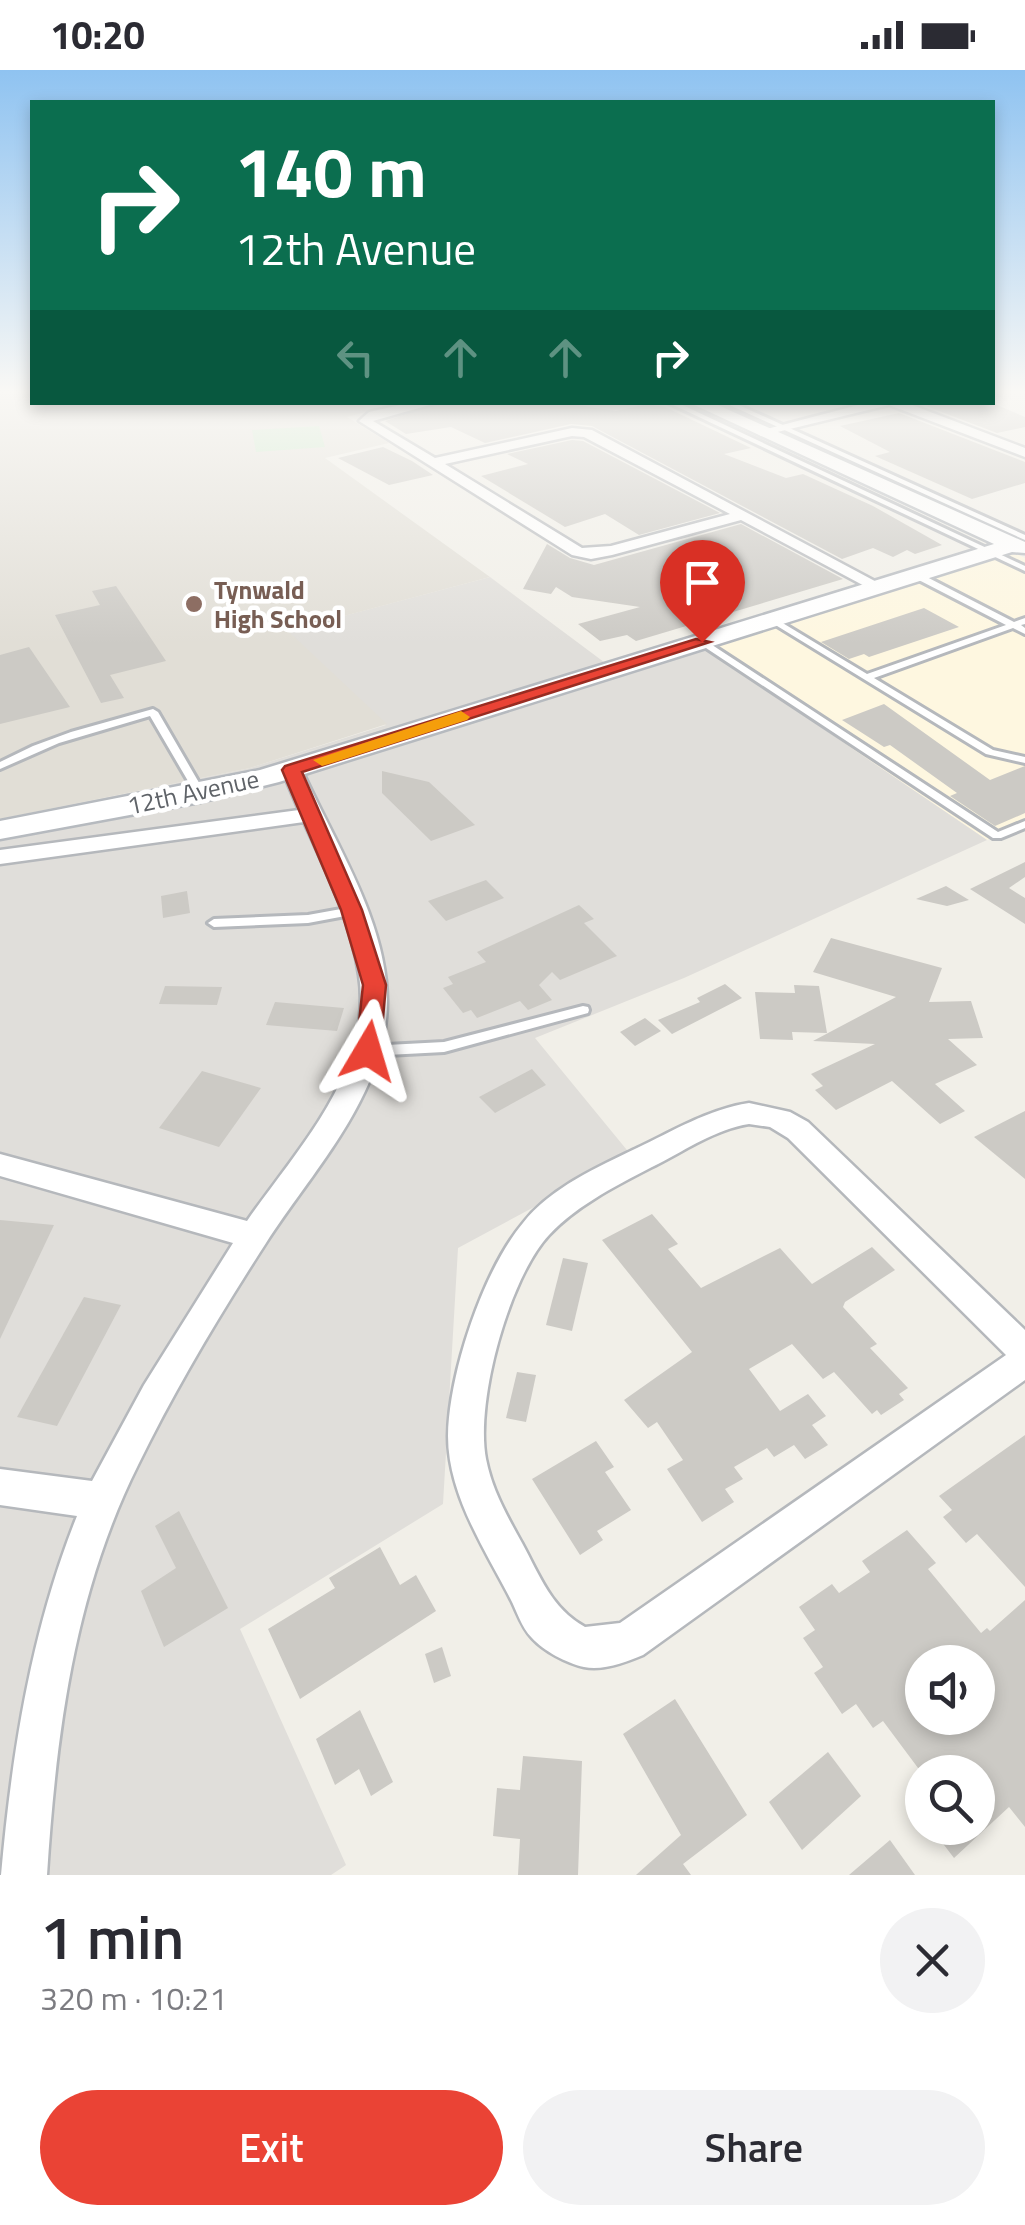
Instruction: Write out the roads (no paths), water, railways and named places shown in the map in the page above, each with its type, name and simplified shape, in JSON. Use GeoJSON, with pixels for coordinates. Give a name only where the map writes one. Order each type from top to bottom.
{"type":"FeatureCollection","features":[{"type":"Feature","properties":{"kind":"street"},"geometry":{"type":"LineString","coordinates":[[453,475],[584,554],[744,514]]}},
{"type":"Feature","properties":{"kind":"street"},"geometry":{"type":"LineString","coordinates":[[667,475],[878,587]]}},
{"type":"Feature","properties":{"kind":"street"},"geometry":{"type":"LineString","coordinates":[[862,475],[1015,551]]}},
{"type":"Feature","properties":{"kind":"street","name":"12th Avenue"},"geometry":{"type":"LineString","coordinates":[[0,830],[200,793],[292,770],[916,574],[1015,551]]}},
{"type":"Feature","properties":{"kind":"street"},"geometry":{"type":"LineString","coordinates":[[24,1875],[30,1790],[46,1685],[73,1585],[102,1501],[125,1453],[254,1236],[347,1099],[368,1051],[374,985],[352,910],[292,770]]}},
{"type":"Feature","properties":{"kind":"street"},"geometry":{"type":"LineString","coordinates":[[0,857],[310,816]]}},
{"type":"Feature","properties":{"kind":"street"},"geometry":{"type":"LineString","coordinates":[[1025,1352],[798,1130],[768,1114],[739,1112],[644,1157],[553,1213],[536,1228],[512,1261],[471,1388],[466,1436],[470,1468],[480,1500],[544,1622],[582,1647],[601,1648],[629,1640],[1025,1361]]}},
{"type":"Feature","properties":{"kind":"street"},"geometry":{"type":"LineString","coordinates":[[0,1165],[254,1236]]}},
{"type":"Feature","properties":{"kind":"street"},"geometry":{"type":"LineString","coordinates":[[0,1486],[102,1501]]}},
{"type":"Feature","properties":{"kind":"lane"},"geometry":{"type":"LineString","coordinates":[[840,475],[1015,551]]}},
{"type":"Feature","properties":{"kind":"lane"},"geometry":{"type":"LineString","coordinates":[[916,574],[1025,631]]}},
{"type":"Feature","properties":{"kind":"lane"},"geometry":{"type":"LineString","coordinates":[[773,621],[990,752],[1025,760]]}},
{"type":"Feature","properties":{"kind":"lane"},"geometry":{"type":"LineString","coordinates":[[868,677],[1025,621]]}},
{"type":"Feature","properties":{"kind":"lane"},"geometry":{"type":"LineString","coordinates":[[703,642],[997,836],[1025,824]]}},
{"type":"Feature","properties":{"kind":"lane"},"geometry":{"type":"LineString","coordinates":[[0,766],[24,752],[77,732],[153,712],[200,793]]}},
{"type":"Feature","properties":{"kind":"lane"},"geometry":{"type":"LineString","coordinates":[[214,924],[308,919],[352,910]]}},
{"type":"Feature","properties":{"kind":"lane"},"geometry":{"type":"LineString","coordinates":[[368,1051],[444,1046],[583,1010]]}},
{"type":"Feature","properties":{"kind":"place","name":"Tynwald High School"},"geometry":{"type":"Point","coordinates":[194,604]}}]}
